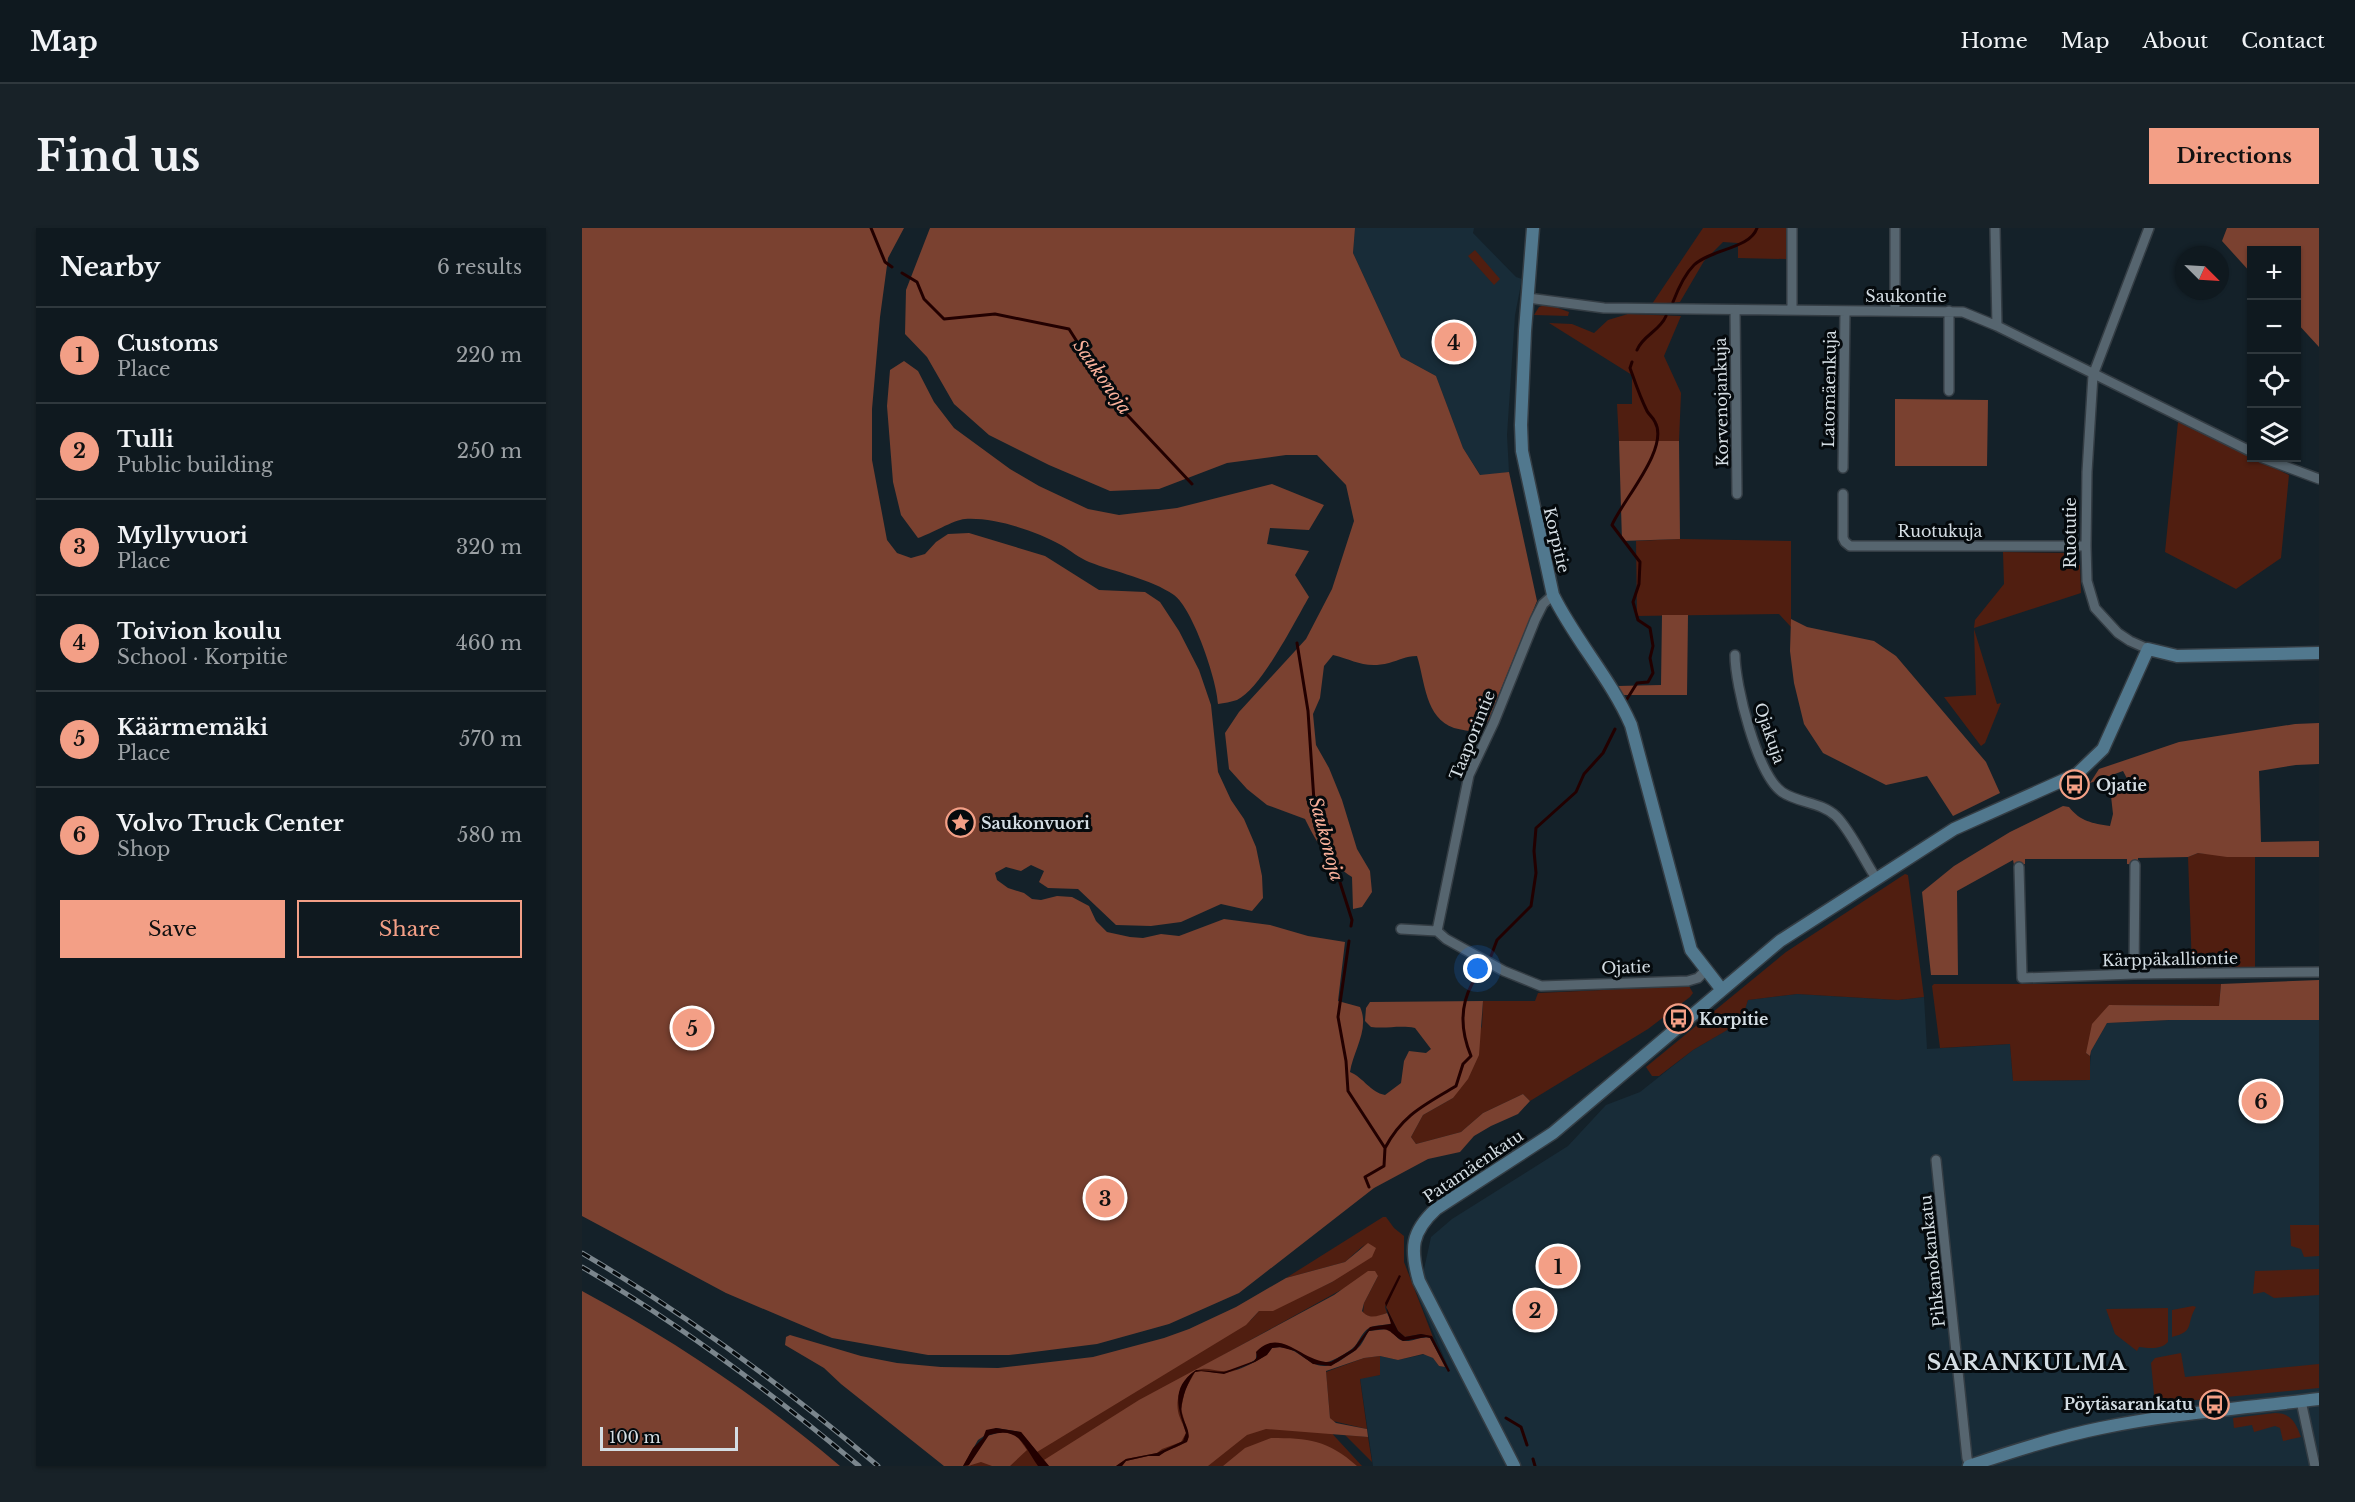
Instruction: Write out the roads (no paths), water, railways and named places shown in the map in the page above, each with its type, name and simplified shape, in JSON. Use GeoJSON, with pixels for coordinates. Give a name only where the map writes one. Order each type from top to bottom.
{"type":"FeatureCollection","features":[{"type":"Feature","properties":{"kind":"street","name":"Korpitie"},"geometry":{"type":"LineString","coordinates":[[1533,228],[1521,425],[1522,451],[1553,595],[1561,612],[1632,726],[1691,951],[1706,971]]}},
{"type":"Feature","properties":{"kind":"street"},"geometry":{"type":"LineString","coordinates":[[1792,228],[1792,310]]}},
{"type":"Feature","properties":{"kind":"street"},"geometry":{"type":"LineString","coordinates":[[1895,228],[1895,310]]}},
{"type":"Feature","properties":{"kind":"street"},"geometry":{"type":"LineString","coordinates":[[1995,228],[1997,326]]}},
{"type":"Feature","properties":{"kind":"street","name":"Ruotutie"},"geometry":{"type":"LineString","coordinates":[[2149,228],[2093,375],[2087,472],[2086,546],[2087,581],[2095,608],[2118,633],[2130,641],[2148,649],[2177,656],[2319,653]]}},
{"type":"Feature","properties":{"kind":"street","name":"Saukontie"},"geometry":{"type":"LineString","coordinates":[[1528,298],[1604,308],[1963,312],[1997,326],[2247,450]]}},
{"type":"Feature","properties":{"kind":"street","name":"Korvenojankuja"},"geometry":{"type":"LineString","coordinates":[[1735,310],[1737,494]]}},
{"type":"Feature","properties":{"kind":"street","name":"Latomäenkuja"},"geometry":{"type":"LineString","coordinates":[[1843,468],[1845,311]]}},
{"type":"Feature","properties":{"kind":"street"},"geometry":{"type":"LineString","coordinates":[[1949,311],[1949,392]]}},
{"type":"Feature","properties":{"kind":"street"},"geometry":{"type":"LineString","coordinates":[[2274,462],[2319,479]]}},
{"type":"Feature","properties":{"kind":"street","name":"Ruotukuja"},"geometry":{"type":"LineString","coordinates":[[1843,494],[1843,538],[1850,546],[2086,546]]}},
{"type":"Feature","properties":{"kind":"street","name":"Taaporintie"},"geometry":{"type":"LineString","coordinates":[[1437,931],[1469,776],[1494,722],[1535,620],[1543,604],[1553,595]]}},
{"type":"Feature","properties":{"kind":"street"},"geometry":{"type":"LineString","coordinates":[[1706,971],[1722,990],[1780,941],[1954,829],[2064,781],[2088,765],[2107,742],[2148,649]]}},
{"type":"Feature","properties":{"kind":"street","name":"Ojakuja"},"geometry":{"type":"LineString","coordinates":[[1735,655],[1735,669],[1752,736],[1770,779],[1783,793],[1820,807],[1836,816],[1876,878]]}},
{"type":"Feature","properties":{"kind":"street"},"geometry":{"type":"LineString","coordinates":[[2134,865],[2134,974]]}},
{"type":"Feature","properties":{"kind":"street","name":"Kärppäkalliontie"},"geometry":{"type":"LineString","coordinates":[[2019,867],[2022,978],[2319,972]]}},
{"type":"Feature","properties":{"kind":"street"},"geometry":{"type":"LineString","coordinates":[[1401,930],[1437,931]]}},
{"type":"Feature","properties":{"kind":"street","name":"Ojatie"},"geometry":{"type":"LineString","coordinates":[[1437,931],[1446,939],[1504,971],[1541,986],[1688,981],[1698,978],[1706,971]]}},
{"type":"Feature","properties":{"kind":"street","name":"Patamäenkatu"},"geometry":{"type":"LineString","coordinates":[[1514,1466],[1419,1281],[1413,1261],[1413,1247],[1417,1232],[1436,1209],[1553,1133],[1722,990]]}},
{"type":"Feature","properties":{"kind":"street","name":"Pihkanokankatu"},"geometry":{"type":"LineString","coordinates":[[1936,1160],[1967,1458],[1970,1466]]}},
{"type":"Feature","properties":{"kind":"street"},"geometry":{"type":"LineString","coordinates":[[1970,1466],[2002,1461],[2034,1444],[2101,1428],[2168,1416],[2319,1400]]}},
{"type":"Feature","properties":{"kind":"street"},"geometry":{"type":"LineString","coordinates":[[2301,1401],[2314,1466]]}},
{"type":"Feature","properties":{"kind":"waterway","name":"Saukonoja"},"geometry":{"type":"LineString","coordinates":[[871,228],[885,262],[892,267]]}},
{"type":"Feature","properties":{"kind":"waterway"},"geometry":{"type":"LineString","coordinates":[[1673,302],[1684,278],[1694,265],[1710,255],[1747,240],[1757,228]]}},
{"type":"Feature","properties":{"kind":"waterway","name":"Saukonoja"},"geometry":{"type":"LineString","coordinates":[[902,273],[917,282],[924,299],[944,319],[995,314],[1069,329],[1116,403],[1192,484]]}},
{"type":"Feature","properties":{"kind":"waterway"},"geometry":{"type":"LineString","coordinates":[[1637,350],[1643,340],[1660,326],[1666,316]]}},
{"type":"Feature","properties":{"kind":"waterway"},"geometry":{"type":"LineString","coordinates":[[1627,699],[1637,683],[1648,682],[1653,673],[1650,658],[1653,646],[1650,628],[1638,620],[1633,602],[1639,584],[1640,562],[1612,525],[1651,460],[1658,433],[1630,368],[1632,362]]}},
{"type":"Feature","properties":{"kind":"waterway","name":"Saukonoja"},"geometry":{"type":"LineString","coordinates":[[1297,643],[1308,711],[1314,801],[1352,920],[1351,926]]}},
{"type":"Feature","properties":{"kind":"waterway"},"geometry":{"type":"LineString","coordinates":[[1491,956],[1497,940],[1531,906],[1536,873],[1534,851],[1536,828],[1576,792],[1584,774],[1603,753],[1615,729]]}},
{"type":"Feature","properties":{"kind":"waterway","name":"Saukonoja"},"geometry":{"type":"LineString","coordinates":[[1349,941],[1338,1017],[1346,1061],[1348,1091],[1385,1148],[1384,1166],[1365,1177],[1369,1187]]}},
{"type":"Feature","properties":{"kind":"waterway"},"geometry":{"type":"LineString","coordinates":[[1385,1148],[1407,1118],[1456,1086],[1463,1064],[1471,1056],[1463,1029],[1465,1002],[1472,984],[1486,970]]}},
{"type":"Feature","properties":{"kind":"waterway"},"geometry":{"type":"LineString","coordinates":[[1506,1418],[1521,1427],[1527,1445]]}},
{"type":"Feature","properties":{"kind":"waterway"},"geometry":{"type":"LineString","coordinates":[[1533,1459],[1535,1466]]}},
{"type":"Feature","properties":{"kind":"railway"},"geometry":{"type":"LineString","coordinates":[[582,1253],[659,1301],[734,1353],[878,1466]]}},
{"type":"Feature","properties":{"kind":"railway"},"geometry":{"type":"LineString","coordinates":[[582,1267],[725,1360],[859,1466]]}},
{"type":"Feature","properties":{"kind":"place","name":"Toivion koulu"},"geometry":{"type":"Point","coordinates":[1454,342]}},
{"type":"Feature","properties":{"kind":"place","name":"Ojatie"},"geometry":{"type":"Point","coordinates":[2075,785]}},
{"type":"Feature","properties":{"kind":"place","name":"Saukonvuori"},"geometry":{"type":"Point","coordinates":[960,823]}},
{"type":"Feature","properties":{"kind":"place","name":"Korpitie"},"geometry":{"type":"Point","coordinates":[1678,1019]}},
{"type":"Feature","properties":{"kind":"place","name":"Käärmemäki"},"geometry":{"type":"Point","coordinates":[692,1028]}},
{"type":"Feature","properties":{"kind":"place","name":"Volvo Truck Center"},"geometry":{"type":"Point","coordinates":[2261,1101]}},
{"type":"Feature","properties":{"kind":"place","name":"Myllyvuori"},"geometry":{"type":"Point","coordinates":[1105,1198]}},
{"type":"Feature","properties":{"kind":"place","name":"Customs"},"geometry":{"type":"Point","coordinates":[1558,1266]}},
{"type":"Feature","properties":{"kind":"place","name":"Tulli"},"geometry":{"type":"Point","coordinates":[1535,1310]}},
{"type":"Feature","properties":{"kind":"place","name":"Pöytäsarankatu"},"geometry":{"type":"Point","coordinates":[2214,1404]}},
{"type":"Feature","properties":{"kind":"district","name":"SARANKULMA"},"geometry":{"type":"Point","coordinates":[2027,1362]}}]}
